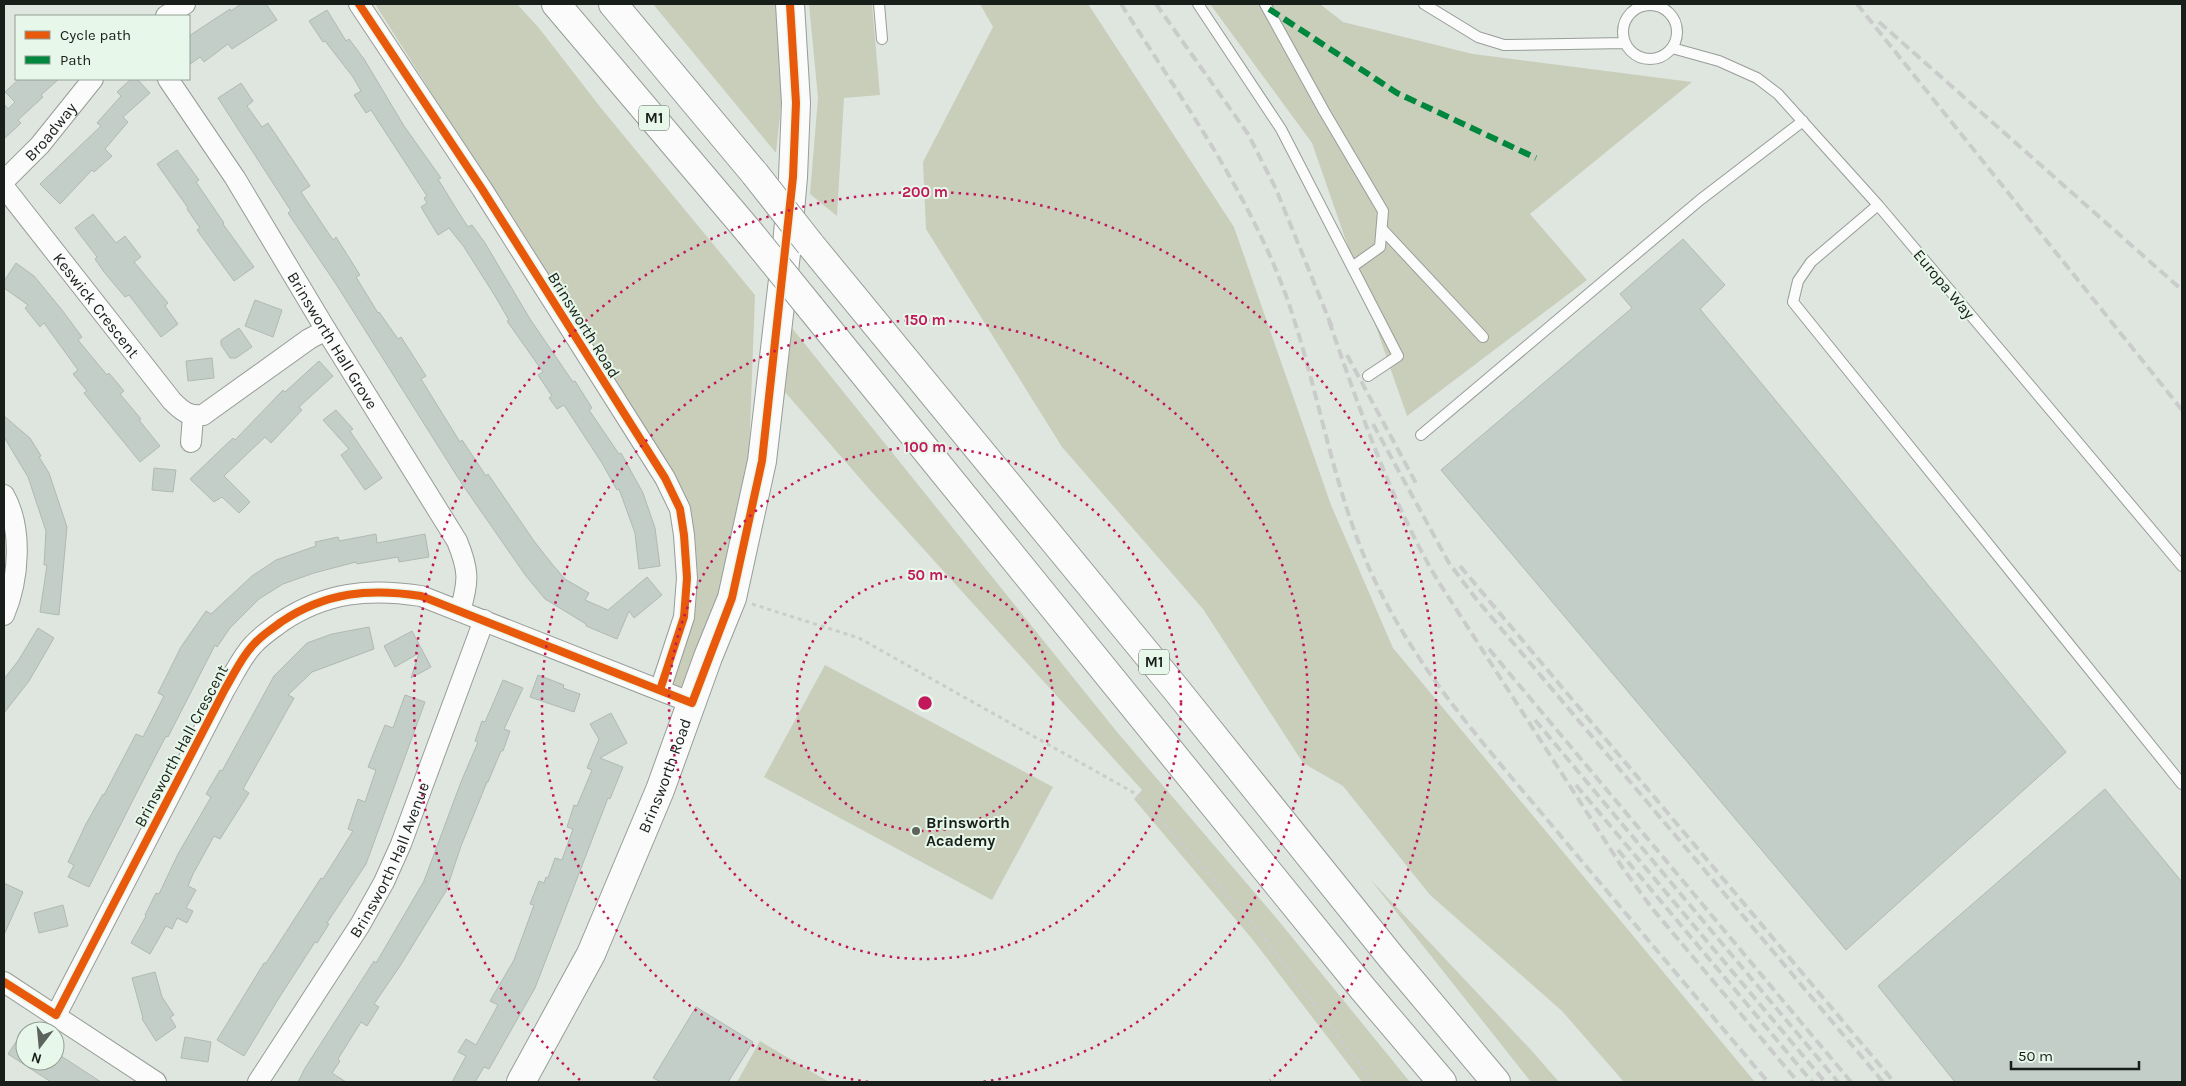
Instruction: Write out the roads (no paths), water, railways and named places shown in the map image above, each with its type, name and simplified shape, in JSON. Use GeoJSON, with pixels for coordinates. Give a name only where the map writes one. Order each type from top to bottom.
{"type":"FeatureCollection","features":[{"type":"Feature","properties":{"kind":"main road","name":"M1"},"geometry":{"type":"LineString","coordinates":[[556,4],[750,233],[1357,981],[1442,1082]]}},
{"type":"Feature","properties":{"kind":"main road","name":"M1"},"geometry":{"type":"LineString","coordinates":[[613,4],[755,174],[810,244],[1175,688],[1385,949],[1496,1082]]}},
{"type":"Feature","properties":{"kind":"main road","name":"Brinsworth Road"},"geometry":{"type":"LineString","coordinates":[[527,1080],[591,954],[660,790],[732,598],[762,461],[787,245],[793,177],[796,103],[790,4]]}},
{"type":"Feature","properties":{"kind":"street"},"geometry":{"type":"LineString","coordinates":[[168,15],[185,4]]}},
{"type":"Feature","properties":{"kind":"street","name":"Brinsworth Road"},"geometry":{"type":"LineString","coordinates":[[359,4],[482,189],[665,478],[680,508],[687,578],[684,617],[660,690]]}},
{"type":"Feature","properties":{"kind":"street","name":"Broadway"},"geometry":{"type":"LineString","coordinates":[[4,181],[40,145],[92,80]]}},
{"type":"Feature","properties":{"kind":"street","name":"Brinsworth Hall Grove"},"geometry":{"type":"LineString","coordinates":[[169,80],[235,178],[326,330],[457,541],[468,573],[460,611]]}},
{"type":"Feature","properties":{"kind":"street","name":"Keswick Crescent"},"geometry":{"type":"LineString","coordinates":[[4,188],[172,402],[182,412],[193,416]]}},
{"type":"Feature","properties":{"kind":"street"},"geometry":{"type":"LineString","coordinates":[[191,442],[193,416],[203,415],[309,339],[326,330]]}},
{"type":"Feature","properties":{"kind":"street"},"geometry":{"type":"LineString","coordinates":[[4,494],[12,515],[16,558],[4,615]]}},
{"type":"Feature","properties":{"kind":"street","name":"Brinsworth Hall Crescent"},"geometry":{"type":"LineString","coordinates":[[56,1016],[225,689],[253,644],[289,617],[316,603],[346,594],[368,592],[396,592],[421,596],[692,703]]}},
{"type":"Feature","properties":{"kind":"street","name":"Brinsworth Hall Avenue"},"geometry":{"type":"LineString","coordinates":[[258,1082],[360,925],[384,882],[401,844],[484,620]]}},
{"type":"Feature","properties":{"kind":"street"},"geometry":{"type":"LineString","coordinates":[[4,982],[156,1082]]}},
{"type":"Feature","properties":{"kind":"lane"},"geometry":{"type":"LineString","coordinates":[[879,4],[882,39]]}},
{"type":"Feature","properties":{"kind":"lane"},"geometry":{"type":"LineString","coordinates":[[1198,4],[1281,129],[1398,356],[1368,376]]}},
{"type":"Feature","properties":{"kind":"lane"},"geometry":{"type":"LineString","coordinates":[[1265,4],[1324,110],[1384,211],[1380,247],[1352,267]]}},
{"type":"Feature","properties":{"kind":"lane"},"geometry":{"type":"LineString","coordinates":[[1424,4],[1478,37],[1504,46],[1625,43]]}},
{"type":"Feature","properties":{"kind":"lane"},"geometry":{"type":"LineString","coordinates":[[1645,5],[1654,5],[1664,9],[1671,15],[1676,25],[1677,34],[1672,48],[1661,57],[1646,59],[1637,56],[1625,43],[1623,34],[1626,21],[1631,13],[1645,5]]}},
{"type":"Feature","properties":{"kind":"lane","name":"Europa Way"},"geometry":{"type":"LineString","coordinates":[[1672,48],[1719,61],[1757,78],[1778,94],[1878,205],[2182,566]]}},
{"type":"Feature","properties":{"kind":"lane"},"geometry":{"type":"LineString","coordinates":[[1421,435],[1700,200],[1803,122]]}},
{"type":"Feature","properties":{"kind":"lane"},"geometry":{"type":"LineString","coordinates":[[1878,205],[1811,262],[1798,281],[1793,302],[2182,784]]}},
{"type":"Feature","properties":{"kind":"lane"},"geometry":{"type":"LineString","coordinates":[[1382,229],[1483,337]]}},
{"type":"Feature","properties":{"kind":"railway"},"geometry":{"type":"LineString","coordinates":[[1121,4],[1214,149],[1235,186],[1273,264],[1289,304],[1300,340],[1351,522],[1364,557],[1397,623],[1436,683],[1480,740],[1768,1082]]}},
{"type":"Feature","properties":{"kind":"railway"},"geometry":{"type":"LineString","coordinates":[[1156,4],[1248,134],[1276,189],[1332,327]]}},
{"type":"Feature","properties":{"kind":"railway"},"geometry":{"type":"LineString","coordinates":[[1857,4],[2182,410]]}},
{"type":"Feature","properties":{"kind":"railway"},"geometry":{"type":"LineString","coordinates":[[1879,22],[2182,290]]}},
{"type":"Feature","properties":{"kind":"railway"},"geometry":{"type":"LineString","coordinates":[[1329,321],[1377,454],[1405,519],[1438,581],[1622,867],[1651,907],[1798,1082]]}},
{"type":"Feature","properties":{"kind":"railway"},"geometry":{"type":"LineString","coordinates":[[1347,355],[1417,485]]}},
{"type":"Feature","properties":{"kind":"railway"},"geometry":{"type":"LineString","coordinates":[[1373,424],[1449,563],[1477,600],[1883,1082]]}},
{"type":"Feature","properties":{"kind":"railway"},"geometry":{"type":"LineString","coordinates":[[1460,566],[1894,1082]]}},
{"type":"Feature","properties":{"kind":"railway"},"geometry":{"type":"LineString","coordinates":[[1489,649],[1851,1082]]}},
{"type":"Feature","properties":{"kind":"railway"},"geometry":{"type":"LineString","coordinates":[[1535,720],[1838,1082]]}},
{"type":"Feature","properties":{"kind":"railway"},"geometry":{"type":"LineString","coordinates":[[1576,785],[1825,1082]]}},
{"type":"Feature","properties":{"kind":"railway"},"geometry":{"type":"LineString","coordinates":[[1618,850],[1812,1082]]}},
{"type":"Feature","properties":{"kind":"place","name":"Brinsworth Academy"},"geometry":{"type":"Point","coordinates":[916,831]}}]}
